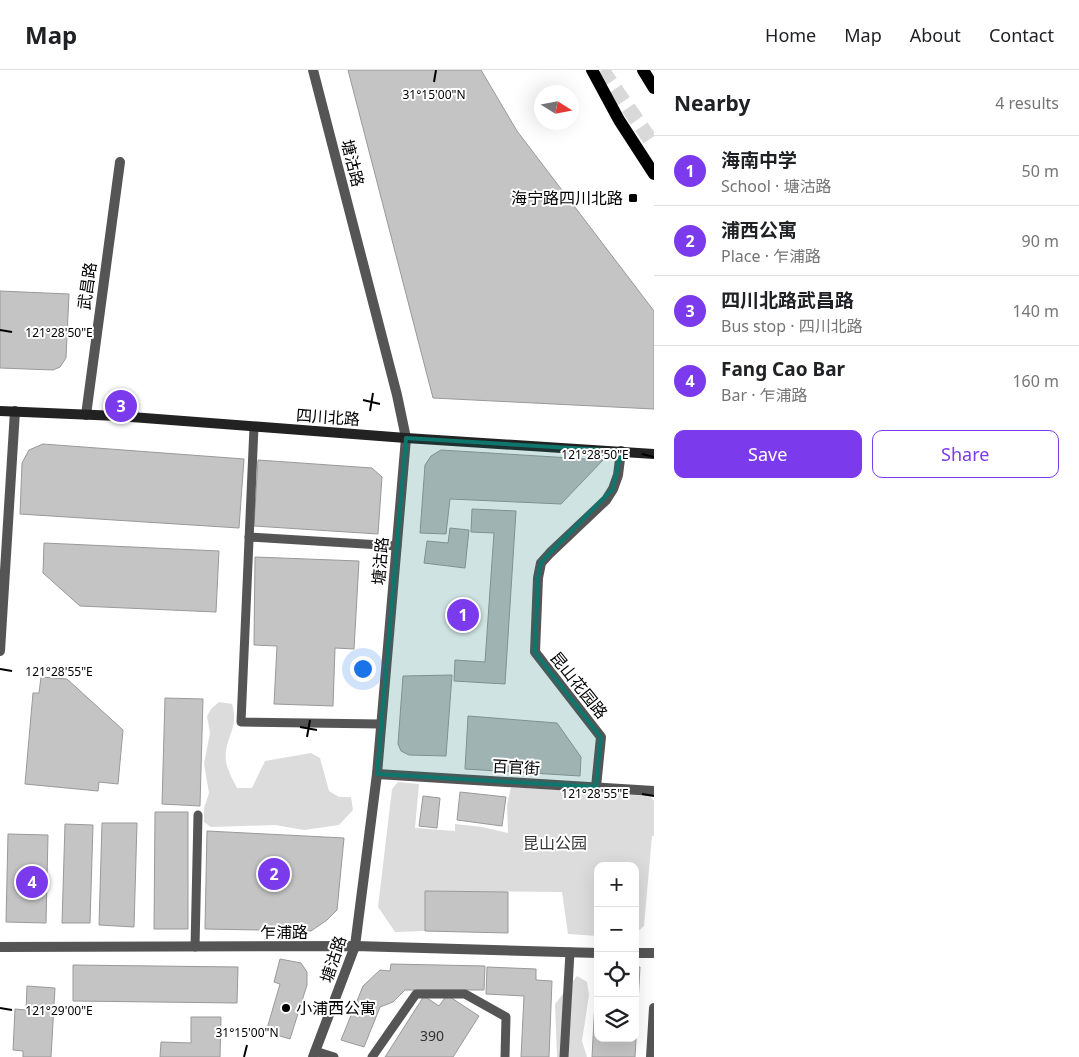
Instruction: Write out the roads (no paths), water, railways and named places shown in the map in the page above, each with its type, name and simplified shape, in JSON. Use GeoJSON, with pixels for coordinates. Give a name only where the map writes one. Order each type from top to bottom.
{"type":"FeatureCollection","features":[{"type":"Feature","properties":{"kind":"main road"},"geometry":{"type":"LineString","coordinates":[[592,70],[619,120],[654,174]]}},
{"type":"Feature","properties":{"kind":"main road"},"geometry":{"type":"LineString","coordinates":[[644,70],[654,88]]}},
{"type":"Feature","properties":{"kind":"main road","name":"四川北路"},"geometry":{"type":"LineString","coordinates":[[0,411],[86,415],[654,454]]}},
{"type":"Feature","properties":{"kind":"street","name":"塘沽路"},"geometry":{"type":"LineString","coordinates":[[313,70],[397,395],[406,438],[377,774],[355,946],[314,1054]]}},
{"type":"Feature","properties":{"kind":"street","name":"武昌路"},"geometry":{"type":"LineString","coordinates":[[86,415],[120,162]]}},
{"type":"Feature","properties":{"kind":"street"},"geometry":{"type":"LineString","coordinates":[[0,651],[15,411]]}},
{"type":"Feature","properties":{"kind":"street","name":"昆山花园路"},"geometry":{"type":"LineString","coordinates":[[596,787],[601,737],[535,652],[538,578],[541,563],[606,500],[613,489],[618,475],[621,451]]}},
{"type":"Feature","properties":{"kind":"street","name":"百官街"},"geometry":{"type":"LineString","coordinates":[[377,774],[654,791]]}},
{"type":"Feature","properties":{"kind":"street","name":"乍浦路"},"geometry":{"type":"LineString","coordinates":[[0,947],[355,946],[594,953]]}},
{"type":"Feature","properties":{"kind":"street"},"geometry":{"type":"LineString","coordinates":[[639,953],[654,953]]}},
{"type":"Feature","properties":{"kind":"street"},"geometry":{"type":"LineString","coordinates":[[651,1057],[654,1008]]}},
{"type":"Feature","properties":{"kind":"lane"},"geometry":{"type":"LineString","coordinates":[[254,427],[240,722],[381,724]]}},
{"type":"Feature","properties":{"kind":"lane"},"geometry":{"type":"LineString","coordinates":[[249,537],[397,546]]}},
{"type":"Feature","properties":{"kind":"lane"},"geometry":{"type":"LineString","coordinates":[[195,947],[198,815]]}},
{"type":"Feature","properties":{"kind":"lane"},"geometry":{"type":"LineString","coordinates":[[564,1057],[570,952]]}},
{"type":"Feature","properties":{"kind":"lane"},"geometry":{"type":"LineString","coordinates":[[372,1057],[416,994],[465,994],[506,1017],[505,1057]]}},
{"type":"Feature","properties":{"kind":"lane"},"geometry":{"type":"LineString","coordinates":[[314,1054],[334,1057]]}},
{"type":"Feature","properties":{"kind":"tunnel"},"geometry":{"type":"LineString","coordinates":[[602,70],[654,145]]}},
{"type":"Feature","properties":{"kind":"place","name":"海宁路四川北路"},"geometry":{"type":"Point","coordinates":[633,198]}},
{"type":"Feature","properties":{"kind":"place","name":"四川北路武昌路"},"geometry":{"type":"Point","coordinates":[121,406]}},
{"type":"Feature","properties":{"kind":"place","name":"海南中学"},"geometry":{"type":"Point","coordinates":[463,615]}},
{"type":"Feature","properties":{"kind":"place","name":"浦西公寓"},"geometry":{"type":"Point","coordinates":[274,874]}},
{"type":"Feature","properties":{"kind":"place","name":"Fang Cao Bar"},"geometry":{"type":"Point","coordinates":[32,882]}},
{"type":"Feature","properties":{"kind":"place","name":"小浦西公寓"},"geometry":{"type":"Point","coordinates":[286,1008]}},
{"type":"Feature","properties":{"kind":"park label","name":"昆山公园"},"geometry":{"type":"Point","coordinates":[555,843]}}]}
